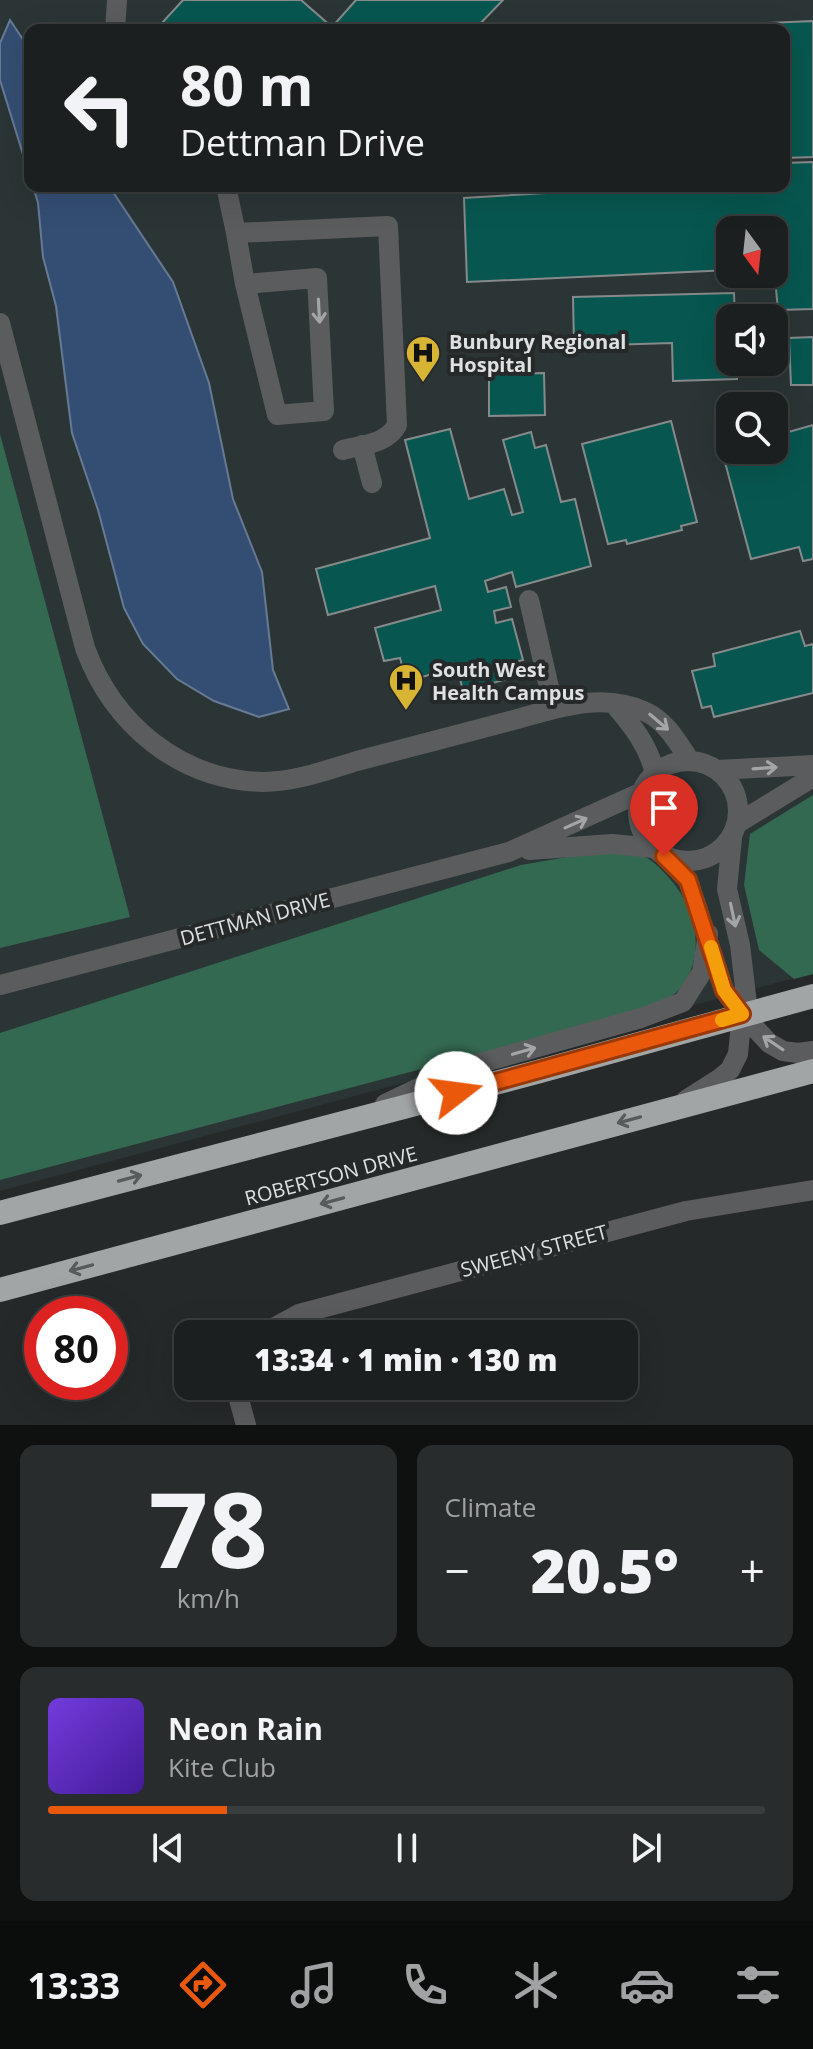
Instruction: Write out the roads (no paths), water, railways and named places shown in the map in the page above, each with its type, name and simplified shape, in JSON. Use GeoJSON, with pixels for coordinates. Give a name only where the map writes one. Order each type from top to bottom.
{"type":"FeatureCollection","features":[{"type":"Feature","properties":{"kind":"highway"},"geometry":{"type":"LineString","coordinates":[[0,1213],[813,996]]}},
{"type":"Feature","properties":{"kind":"highway","name":"ROBERTSON DRIVE"},"geometry":{"type":"LineString","coordinates":[[0,1290],[813,1071]]}},
{"type":"Feature","properties":{"kind":"street"},"geometry":{"type":"LineString","coordinates":[[115,24],[117,0]]}},
{"type":"Feature","properties":{"kind":"street"},"geometry":{"type":"LineString","coordinates":[[227,192],[245,284],[277,415],[324,411],[317,278],[245,284]]}},
{"type":"Feature","properties":{"kind":"street"},"geometry":{"type":"LineString","coordinates":[[236,233],[388,226],[397,425],[392,434],[382,440],[352,447],[372,483]]}},
{"type":"Feature","properties":{"kind":"street"},"geometry":{"type":"LineString","coordinates":[[0,323],[85,648],[94,671],[124,718],[167,753],[193,766],[237,779],[262,782],[288,780],[594,701],[630,706],[649,713],[668,728],[690,761]]}},
{"type":"Feature","properties":{"kind":"street"},"geometry":{"type":"LineString","coordinates":[[529,600],[554,709]]}},
{"type":"Feature","properties":{"kind":"street"},"geometry":{"type":"LineString","coordinates":[[614,704],[641,740],[655,774]]}},
{"type":"Feature","properties":{"kind":"street"},"geometry":{"type":"LineString","coordinates":[[672,1109],[730,1070],[738,1054],[742,1014],[747,1004],[727,889],[738,799],[726,778],[705,763],[690,761],[671,764],[655,774],[642,792],[638,806],[644,836],[688,880],[724,990],[742,1014],[769,1043],[783,1051],[813,1051]]}},
{"type":"Feature","properties":{"kind":"street"},"geometry":{"type":"LineString","coordinates":[[717,770],[813,765]]}},
{"type":"Feature","properties":{"kind":"street"},"geometry":{"type":"LineString","coordinates":[[659,852],[678,861],[693,862],[708,858],[721,850],[735,831],[813,777]]}},
{"type":"Feature","properties":{"kind":"street","name":"DETTMAN DRIVE"},"geometry":{"type":"LineString","coordinates":[[0,985],[509,852],[642,792]]}},
{"type":"Feature","properties":{"kind":"street","name":"DETTMAN DRIVE"},"geometry":{"type":"LineString","coordinates":[[509,852],[612,844],[659,852]]}},
{"type":"Feature","properties":{"kind":"street"},"geometry":{"type":"LineString","coordinates":[[349,1122],[456,1070],[641,1018],[683,1002],[702,972],[708,934]]}},
{"type":"Feature","properties":{"kind":"street","name":"SWEENY STREET"},"geometry":{"type":"LineString","coordinates":[[288,1320],[299,1314],[686,1211],[813,1190]]}},
{"type":"Feature","properties":{"kind":"street"},"geometry":{"type":"LineString","coordinates":[[239,1400],[246,1425]]}},
{"type":"Feature","properties":{"kind":"water"},"geometry":{"type":"Polygon","coordinates":[[[10,20],[24,41],[24,158],[0,80],[0,43],[10,20]]]}},
{"type":"Feature","properties":{"kind":"water"},"geometry":{"type":"Polygon","coordinates":[[[35,192],[113,192],[173,282],[209,383],[233,499],[262,572],[273,670],[289,709],[259,717],[214,701],[177,679],[143,644],[124,608],[98,510],[72,433],[56,306],[43,257],[35,192]]]}},
{"type":"Feature","properties":{"kind":"place","name":"Bunbury Regional Hospital"},"geometry":{"type":"Point","coordinates":[423,384]}},
{"type":"Feature","properties":{"kind":"place","name":"South West Health Campus"},"geometry":{"type":"Point","coordinates":[406,712]}}]}
